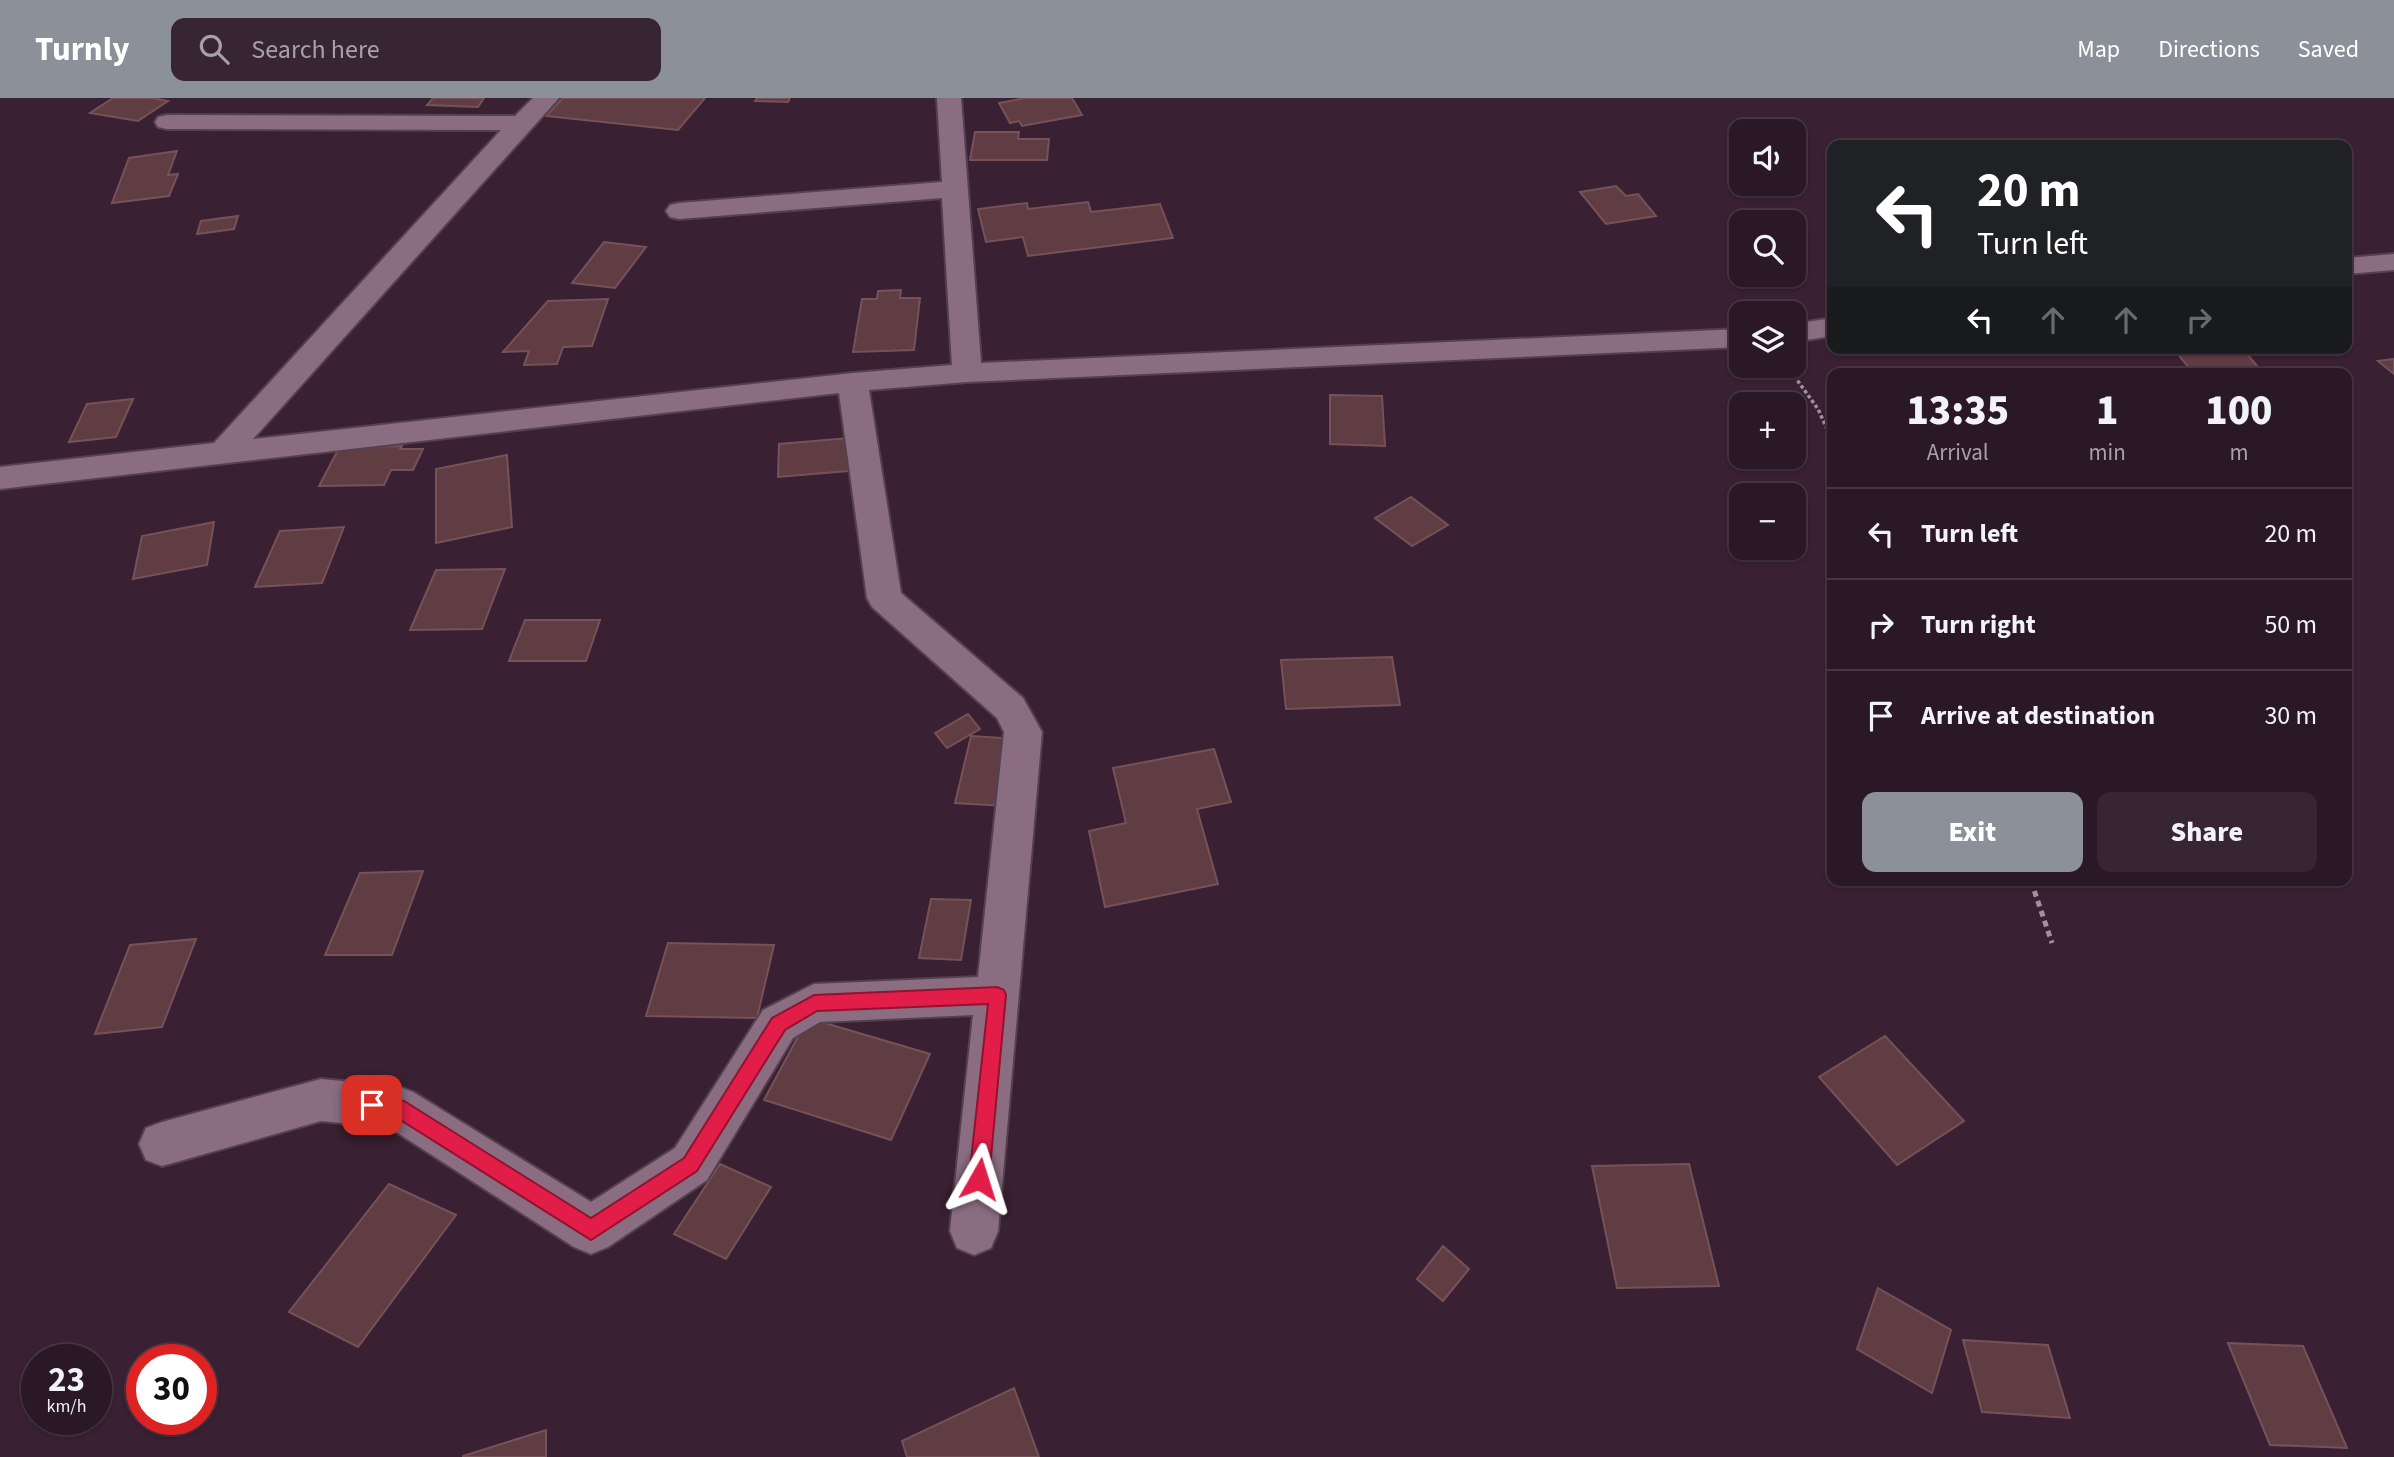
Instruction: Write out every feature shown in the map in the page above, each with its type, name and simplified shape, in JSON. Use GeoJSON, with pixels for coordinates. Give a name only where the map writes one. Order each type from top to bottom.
{"type":"FeatureCollection","features":[{"type":"Feature","properties":{"kind":"street"},"geometry":{"type":"LineString","coordinates":[[226,450],[521,123],[547,98]]}},
{"type":"Feature","properties":{"kind":"street"},"geometry":{"type":"LineString","coordinates":[[949,98],[967,373]]}},
{"type":"Feature","properties":{"kind":"street"},"geometry":{"type":"LineString","coordinates":[[167,122],[521,123]]}},
{"type":"Feature","properties":{"kind":"street"},"geometry":{"type":"LineString","coordinates":[[679,211],[956,189]]}},
{"type":"Feature","properties":{"kind":"street"},"geometry":{"type":"LineString","coordinates":[[2352,265],[2394,261]]}},
{"type":"Feature","properties":{"kind":"street"},"geometry":{"type":"LineString","coordinates":[[1806,330],[1827,328]]}},
{"type":"Feature","properties":{"kind":"street"},"geometry":{"type":"LineString","coordinates":[[0,478],[226,450],[853,382],[967,373],[1729,339]]}},
{"type":"Feature","properties":{"kind":"street"},"geometry":{"type":"LineString","coordinates":[[853,382],[884,598],[1010,708],[1023,732],[974,1231]]}},
{"type":"Feature","properties":{"kind":"street"},"geometry":{"type":"LineString","coordinates":[[162,1144],[321,1100],[397,1107],[591,1230],[691,1164],[778,1024],[814,1003],[997,995]]}},
{"type":"Feature","properties":{"kind":"path"},"geometry":{"type":"LineString","coordinates":[[1796,378],[1818,409],[1827,429]]}},
{"type":"Feature","properties":{"kind":"path"},"geometry":{"type":"LineString","coordinates":[[2033,886],[2052,943]]}},
{"type":"Feature","properties":{"kind":"building"},"geometry":{"type":"Polygon","coordinates":[[[113,98],[153,98],[168,101],[138,121],[90,113],[113,98]]]}},
{"type":"Feature","properties":{"kind":"building"},"geometry":{"type":"Polygon","coordinates":[[[433,98],[484,98],[478,107],[427,105],[433,98]]]}},
{"type":"Feature","properties":{"kind":"building"},"geometry":{"type":"Polygon","coordinates":[[[563,98],[705,98],[678,130],[546,116],[563,98]]]}},
{"type":"Feature","properties":{"kind":"building"},"geometry":{"type":"Polygon","coordinates":[[[757,98],[790,98],[788,102],[755,101],[757,98]]]}},
{"type":"Feature","properties":{"kind":"building"},"geometry":{"type":"Polygon","coordinates":[[[1026,98],[1072,98],[1082,115],[1022,126],[1019,121],[1010,123],[999,103],[1026,98]]]}},
{"type":"Feature","properties":{"kind":"building"},"geometry":{"type":"Polygon","coordinates":[[[975,132],[1019,132],[1018,139],[1049,139],[1047,160],[970,160],[975,132]]]}},
{"type":"Feature","properties":{"kind":"building"},"geometry":{"type":"Polygon","coordinates":[[[177,151],[168,175],[178,174],[169,196],[112,203],[129,158],[177,151]]]}},
{"type":"Feature","properties":{"kind":"building"},"geometry":{"type":"Polygon","coordinates":[[[1616,186],[1626,196],[1638,194],[1656,216],[1606,224],[1580,192],[1616,186]]]}},
{"type":"Feature","properties":{"kind":"building"},"geometry":{"type":"Polygon","coordinates":[[[1088,202],[1091,212],[1160,204],[1173,238],[1028,256],[1023,237],[986,242],[978,209],[1027,203],[1028,209],[1088,202]]]}},
{"type":"Feature","properties":{"kind":"building"},"geometry":{"type":"Polygon","coordinates":[[[238,216],[234,229],[197,234],[201,221],[238,216]]]}},
{"type":"Feature","properties":{"kind":"building"},"geometry":{"type":"Polygon","coordinates":[[[604,242],[646,247],[615,288],[572,283],[604,242]]]}},
{"type":"Feature","properties":{"kind":"building"},"geometry":{"type":"Polygon","coordinates":[[[901,290],[900,298],[920,298],[914,350],[853,352],[862,299],[877,299],[878,291],[901,290]]]}},
{"type":"Feature","properties":{"kind":"building"},"geometry":{"type":"Polygon","coordinates":[[[608,299],[592,346],[563,347],[557,364],[524,365],[529,351],[503,352],[548,301],[608,299]]]}},
{"type":"Feature","properties":{"kind":"building"},"geometry":{"type":"Polygon","coordinates":[[[2178,354],[2247,354],[2259,368],[2189,368],[2178,354]]]}},
{"type":"Feature","properties":{"kind":"building"},"geometry":{"type":"Polygon","coordinates":[[[2394,359],[2394,374],[2378,361],[2394,359]]]}},
{"type":"Feature","properties":{"kind":"building"},"geometry":{"type":"Polygon","coordinates":[[[1330,395],[1382,396],[1385,446],[1330,444],[1330,395]]]}},
{"type":"Feature","properties":{"kind":"building"},"geometry":{"type":"Polygon","coordinates":[[[133,399],[116,437],[69,442],[87,404],[133,399]]]}},
{"type":"Feature","properties":{"kind":"building"},"geometry":{"type":"Polygon","coordinates":[[[849,438],[848,471],[778,477],[779,444],[849,438]]]}},
{"type":"Feature","properties":{"kind":"building"},"geometry":{"type":"Polygon","coordinates":[[[402,446],[400,449],[423,449],[413,470],[391,470],[384,485],[319,486],[339,448],[402,446]]]}},
{"type":"Feature","properties":{"kind":"building"},"geometry":{"type":"Polygon","coordinates":[[[507,455],[512,527],[436,543],[436,469],[507,455]]]}},
{"type":"Feature","properties":{"kind":"building"},"geometry":{"type":"Polygon","coordinates":[[[1411,497],[1448,525],[1412,546],[1375,518],[1411,497]]]}},
{"type":"Feature","properties":{"kind":"building"},"geometry":{"type":"Polygon","coordinates":[[[214,522],[207,565],[133,579],[142,536],[214,522]]]}},
{"type":"Feature","properties":{"kind":"building"},"geometry":{"type":"Polygon","coordinates":[[[344,527],[322,583],[255,587],[280,531],[344,527]]]}},
{"type":"Feature","properties":{"kind":"building"},"geometry":{"type":"Polygon","coordinates":[[[505,569],[482,629],[410,630],[436,570],[505,569]]]}},
{"type":"Feature","properties":{"kind":"building"},"geometry":{"type":"Polygon","coordinates":[[[525,620],[600,620],[586,661],[509,661],[525,620]]]}},
{"type":"Feature","properties":{"kind":"building"},"geometry":{"type":"Polygon","coordinates":[[[1392,657],[1400,705],[1286,709],[1281,660],[1392,657]]]}},
{"type":"Feature","properties":{"kind":"building"},"geometry":{"type":"Polygon","coordinates":[[[968,714],[980,729],[947,748],[935,733],[968,714]]]}},
{"type":"Feature","properties":{"kind":"building"},"geometry":{"type":"Polygon","coordinates":[[[971,736],[1020,739],[1006,806],[955,803],[971,736]]]}},
{"type":"Feature","properties":{"kind":"building"},"geometry":{"type":"Polygon","coordinates":[[[1214,749],[1231,802],[1197,809],[1218,884],[1105,907],[1089,831],[1126,823],[1113,768],[1214,749]]]}},
{"type":"Feature","properties":{"kind":"building"},"geometry":{"type":"Polygon","coordinates":[[[423,871],[392,955],[325,955],[360,873],[423,871]]]}},
{"type":"Feature","properties":{"kind":"building"},"geometry":{"type":"Polygon","coordinates":[[[931,899],[971,900],[961,960],[919,958],[931,899]]]}},
{"type":"Feature","properties":{"kind":"building"},"geometry":{"type":"Polygon","coordinates":[[[196,939],[162,1027],[95,1034],[130,945],[196,939]]]}},
{"type":"Feature","properties":{"kind":"building"},"geometry":{"type":"Polygon","coordinates":[[[668,943],[774,945],[757,1018],[646,1016],[668,943]]]}},
{"type":"Feature","properties":{"kind":"building"},"geometry":{"type":"Polygon","coordinates":[[[808,1018],[930,1054],[891,1140],[764,1100],[808,1018]]]}},
{"type":"Feature","properties":{"kind":"building"},"geometry":{"type":"Polygon","coordinates":[[[1885,1036],[1964,1121],[1897,1165],[1819,1077],[1885,1036]]]}},
{"type":"Feature","properties":{"kind":"building"},"geometry":{"type":"Polygon","coordinates":[[[720,1164],[771,1187],[726,1259],[674,1234],[720,1164]]]}},
{"type":"Feature","properties":{"kind":"building"},"geometry":{"type":"Polygon","coordinates":[[[1689,1164],[1719,1286],[1617,1288],[1592,1166],[1689,1164]]]}},
{"type":"Feature","properties":{"kind":"building"},"geometry":{"type":"Polygon","coordinates":[[[389,1184],[456,1215],[358,1347],[289,1312],[389,1184]]]}},
{"type":"Feature","properties":{"kind":"building"},"geometry":{"type":"Polygon","coordinates":[[[1443,1246],[1469,1269],[1443,1301],[1417,1279],[1443,1246]]]}},
{"type":"Feature","properties":{"kind":"building"},"geometry":{"type":"Polygon","coordinates":[[[1878,1288],[1951,1330],[1932,1393],[1857,1349],[1878,1288]]]}},
{"type":"Feature","properties":{"kind":"building"},"geometry":{"type":"Polygon","coordinates":[[[1963,1340],[2048,1345],[2070,1418],[1982,1412],[1963,1340]]]}},
{"type":"Feature","properties":{"kind":"building"},"geometry":{"type":"Polygon","coordinates":[[[2228,1343],[2303,1346],[2347,1448],[2270,1445],[2228,1343]]]}},
{"type":"Feature","properties":{"kind":"building"},"geometry":{"type":"Polygon","coordinates":[[[1014,1388],[1039,1457],[907,1457],[902,1441],[1014,1388]]]}},
{"type":"Feature","properties":{"kind":"building"},"geometry":{"type":"Polygon","coordinates":[[[546,1430],[546,1457],[463,1457],[463,1456],[546,1430]]]}},
{"type":"Feature","properties":{"kind":"route"},"geometry":{"type":"LineString","coordinates":[[372,1105],[397,1107],[591,1230],[691,1164],[778,1024],[814,1003],[997,995],[979,1179]]}}]}
